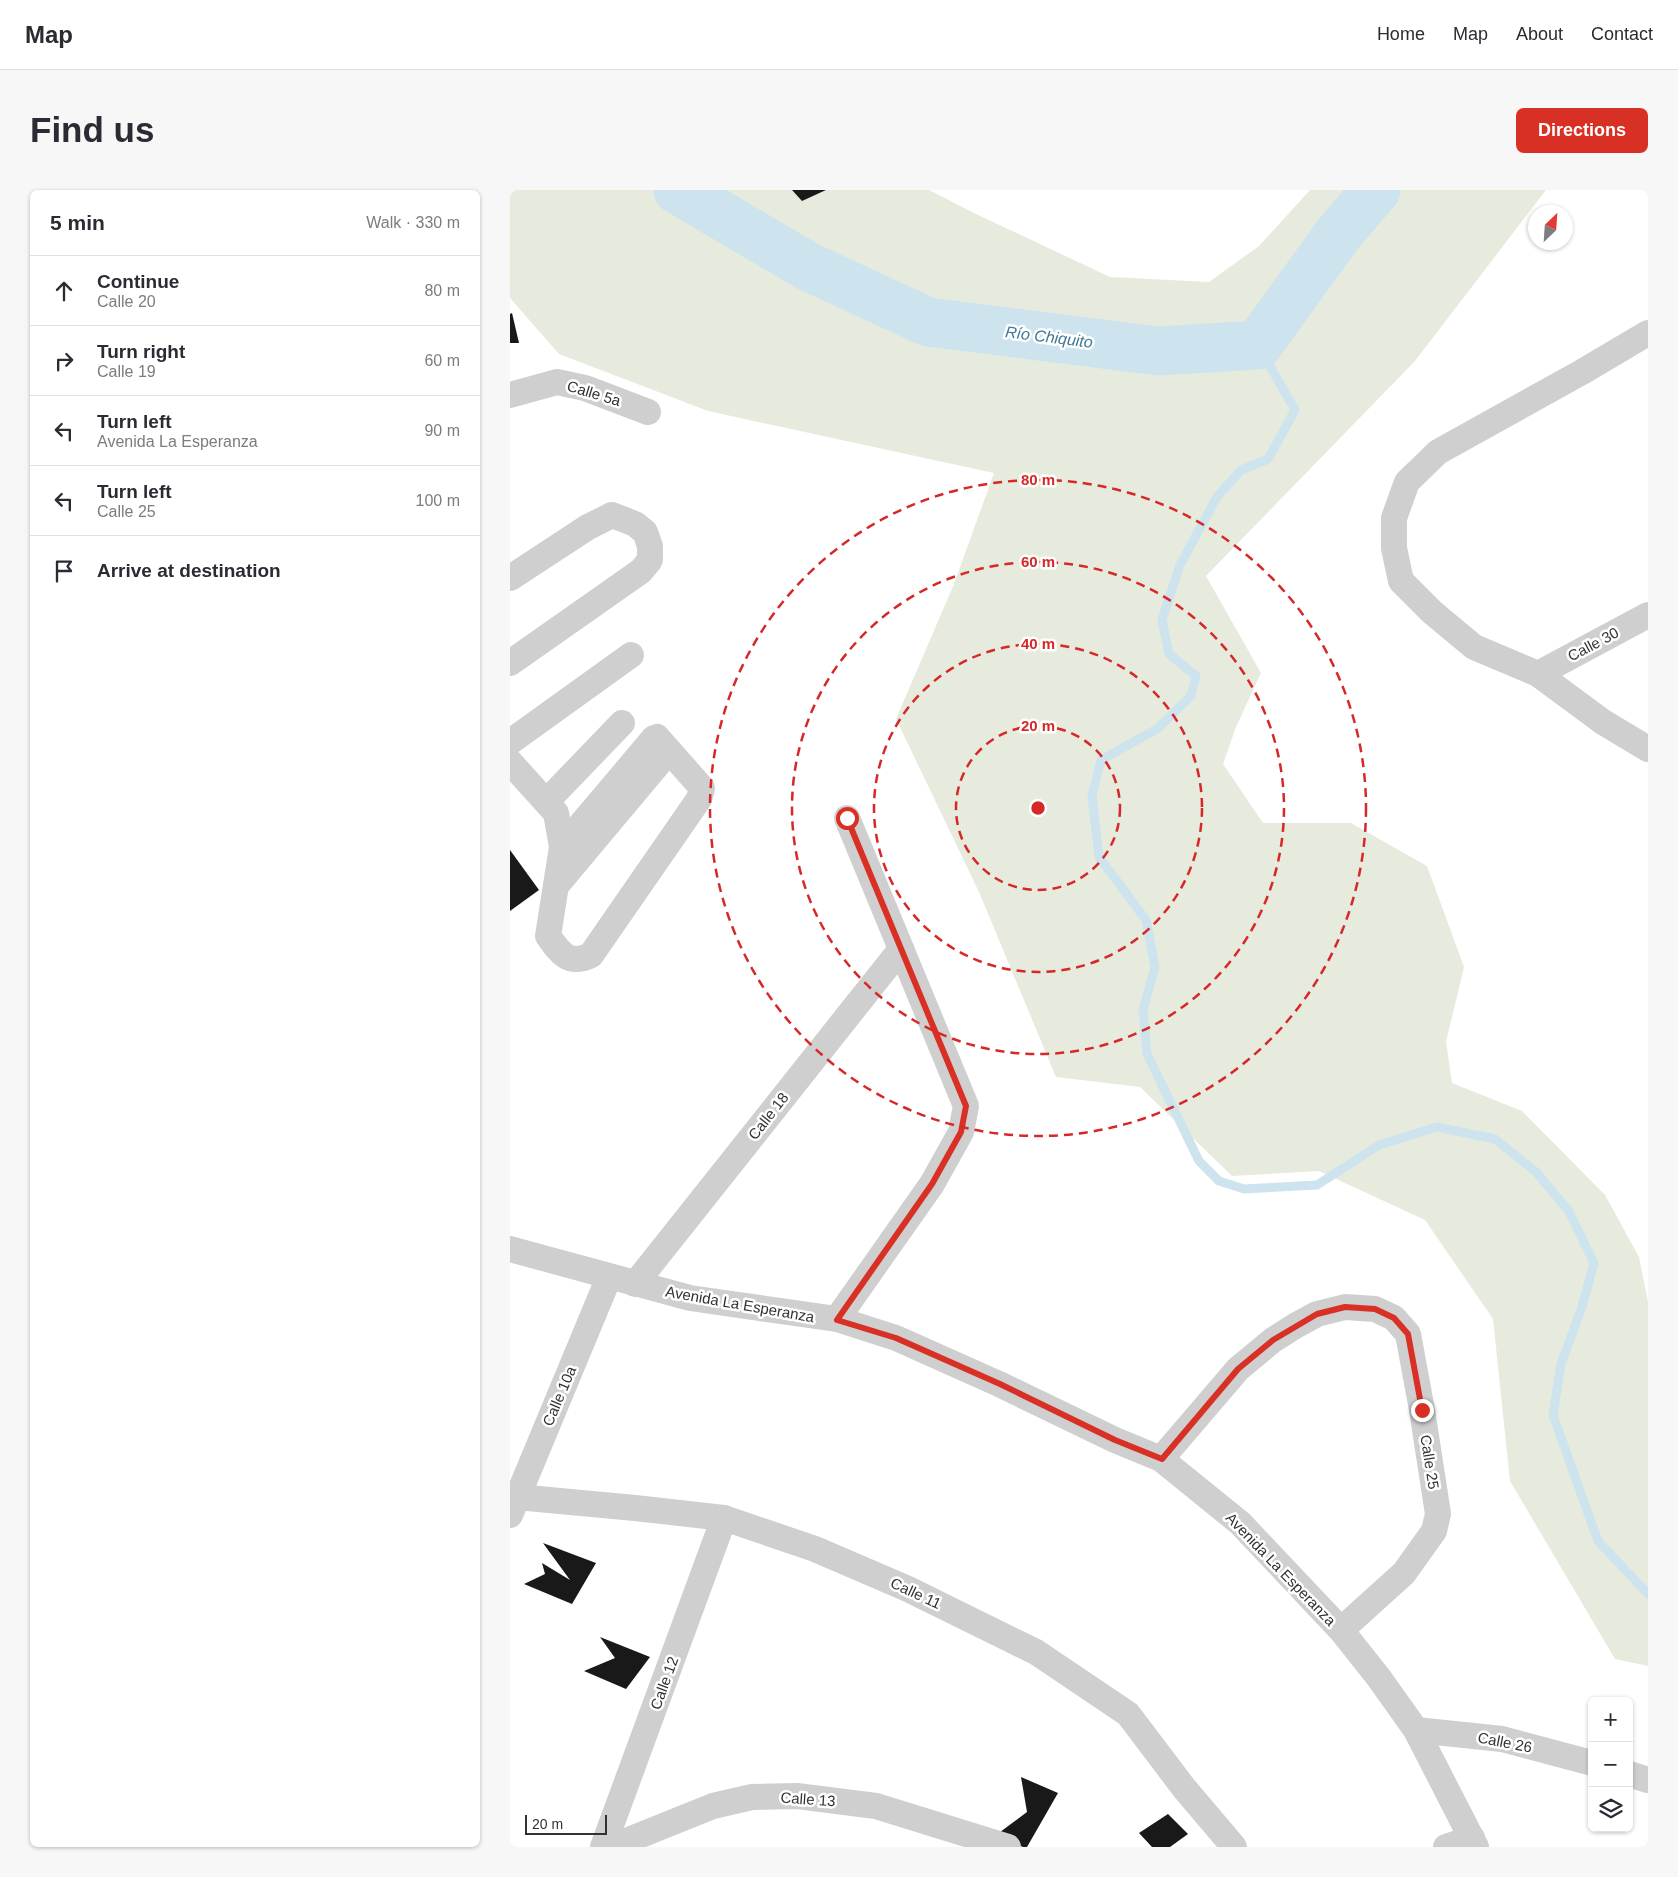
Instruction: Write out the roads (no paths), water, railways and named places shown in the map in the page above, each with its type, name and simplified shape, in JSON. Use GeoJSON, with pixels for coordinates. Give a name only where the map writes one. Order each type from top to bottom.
{"type":"FeatureCollection","features":[{"type":"Feature","properties":{"kind":"street"},"geometry":{"type":"LineString","coordinates":[[1648,333],[1438,452],[1407,482],[1394,518],[1394,548],[1401,581],[1432,612],[1474,647],[1538,674],[1603,722],[1648,749]]}},
{"type":"Feature","properties":{"kind":"street","name":"Calle 5a"},"geometry":{"type":"LineString","coordinates":[[510,395],[557,382],[585,388],[648,412]]}},
{"type":"Feature","properties":{"kind":"street"},"geometry":{"type":"LineString","coordinates":[[510,578],[588,526],[612,515],[635,524],[645,532],[650,546],[650,560],[642,571],[510,663]]}},
{"type":"Feature","properties":{"kind":"street","name":"Calle 30"},"geometry":{"type":"LineString","coordinates":[[1538,674],[1648,615]]}},
{"type":"Feature","properties":{"kind":"street"},"geometry":{"type":"LineString","coordinates":[[510,742],[631,655]]}},
{"type":"Feature","properties":{"kind":"street"},"geometry":{"type":"LineString","coordinates":[[547,801],[622,723]]}},
{"type":"Feature","properties":{"kind":"street"},"geometry":{"type":"LineString","coordinates":[[510,762],[556,813],[562,847],[548,936],[560,953],[572,960],[582,960],[591,955],[687,817],[702,792],[702,788],[657,737],[654,738],[562,847]]}},
{"type":"Feature","properties":{"kind":"street"},"geometry":{"type":"LineString","coordinates":[[556,886],[668,751]]}},
{"type":"Feature","properties":{"kind":"street"},"geometry":{"type":"LineString","coordinates":[[837,1320],[932,1184],[961,1132],[966,1106],[847,818]]}},
{"type":"Feature","properties":{"kind":"street","name":"Calle 18"},"geometry":{"type":"LineString","coordinates":[[635,1284],[901,949]]}},
{"type":"Feature","properties":{"kind":"street","name":"Avenida La Esperanza"},"geometry":{"type":"LineString","coordinates":[[510,1249],[690,1298],[837,1320],[896,1338],[1000,1384],[1115,1440],[1162,1459],[1240,1523],[1341,1630],[1379,1678],[1416,1730],[1474,1842]]}},
{"type":"Feature","properties":{"kind":"street","name":"Calle 10a"},"geometry":{"type":"LineString","coordinates":[[514,1506],[609,1277]]}},
{"type":"Feature","properties":{"kind":"street","name":"Calle 25"},"geometry":{"type":"LineString","coordinates":[[1162,1459],[1238,1369],[1273,1340],[1295,1326],[1317,1314],[1345,1307],[1375,1309],[1394,1318],[1408,1334],[1438,1514],[1434,1531],[1404,1573],[1341,1630]]}},
{"type":"Feature","properties":{"kind":"street","name":"Calle 11"},"geometry":{"type":"LineString","coordinates":[[514,1506],[635,1508],[724,1518],[815,1549],[908,1588],[1036,1652],[1128,1714],[1184,1788],[1234,1847]]}},
{"type":"Feature","properties":{"kind":"street","name":"Calle 12"},"geometry":{"type":"LineString","coordinates":[[603,1847],[724,1518]]}},
{"type":"Feature","properties":{"kind":"street","name":"Calle 26"},"geometry":{"type":"LineString","coordinates":[[1416,1730],[1502,1739],[1588,1762]]}},
{"type":"Feature","properties":{"kind":"street"},"geometry":{"type":"LineString","coordinates":[[1633,1775],[1648,1780]]}},
{"type":"Feature","properties":{"kind":"street","name":"Calle 13"},"geometry":{"type":"LineString","coordinates":[[611,1847],[713,1806],[752,1797],[797,1796],[876,1806],[1008,1847]]}},
{"type":"Feature","properties":{"kind":"street"},"geometry":{"type":"LineString","coordinates":[[1446,1847],[1474,1842]]}},
{"type":"Feature","properties":{"kind":"waterway","name":"Río Chiquito"},"geometry":{"type":"LineString","coordinates":[[678,190],[809,267],[928,322],[1158,351],[1258,345],[1339,233],[1376,190]]}},
{"type":"Feature","properties":{"kind":"waterway"},"geometry":{"type":"LineString","coordinates":[[1258,345],[1295,410],[1268,459],[1241,470],[1217,497],[1180,565],[1162,620],[1169,654],[1196,676],[1191,696],[1157,729],[1101,760],[1092,796],[1099,857],[1146,920],[1155,967],[1143,1010],[1147,1054],[1199,1161],[1219,1181],[1244,1189],[1317,1185],[1379,1145],[1437,1127],[1495,1139],[1536,1172],[1568,1210],[1594,1263],[1582,1307],[1561,1364],[1553,1415],[1598,1541],[1648,1594]]}}]}
